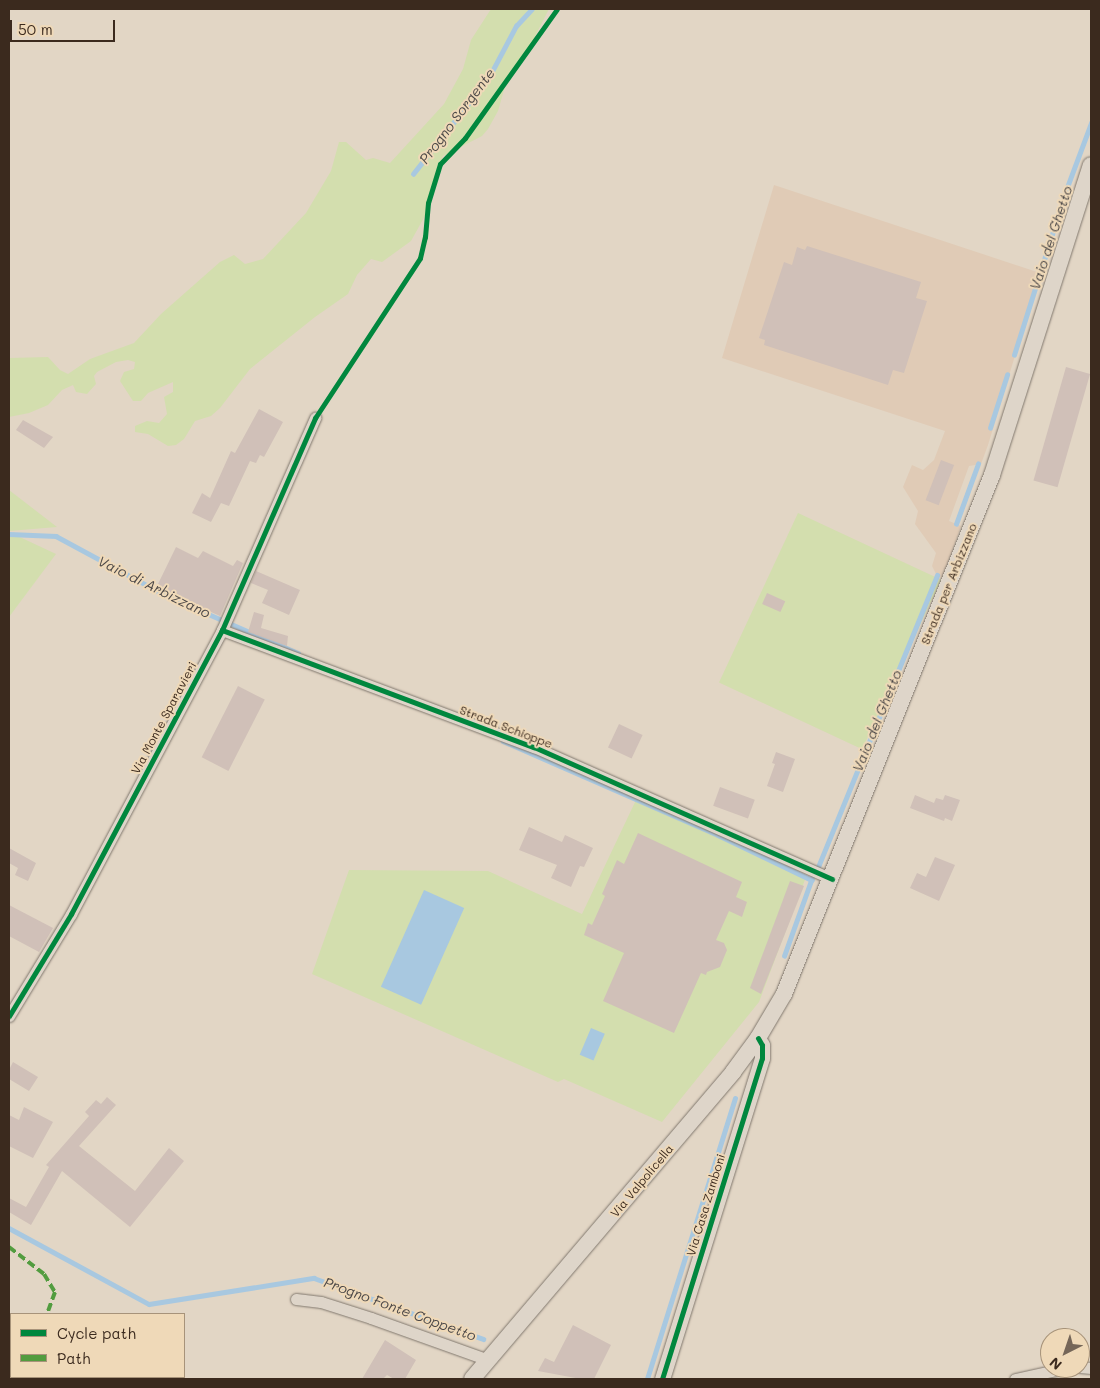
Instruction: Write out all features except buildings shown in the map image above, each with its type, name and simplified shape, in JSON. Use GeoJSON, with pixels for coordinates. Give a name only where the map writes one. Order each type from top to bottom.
{"type":"FeatureCollection","features":[{"type":"Feature","properties":{"kind":"main road","name":"Strada per Arbizzano"},"geometry":{"type":"LineString","coordinates":[[784,994],[832,880],[992,475],[1091,165]]}},
{"type":"Feature","properties":{"kind":"main road","name":"Via Valpolicella"},"geometry":{"type":"LineString","coordinates":[[472,1379],[636,1188],[732,1072],[758,1038],[784,994]]}},
{"type":"Feature","properties":{"kind":"street","name":"Via Monte Sparavieri"},"geometry":{"type":"LineString","coordinates":[[9,1016],[71,914],[222,630],[315,418]]}},
{"type":"Feature","properties":{"kind":"street","name":"Strada Schioppe"},"geometry":{"type":"LineString","coordinates":[[222,630],[534,747],[832,880]]}},
{"type":"Feature","properties":{"kind":"street","name":"Via Casa Zamboni"},"geometry":{"type":"LineString","coordinates":[[662,1379],[762,1058],[762,1045],[758,1038]]}},
{"type":"Feature","properties":{"kind":"street"},"geometry":{"type":"LineString","coordinates":[[296,1299],[320,1302],[354,1312],[488,1360]]}},
{"type":"Feature","properties":{"kind":"street"},"geometry":{"type":"LineString","coordinates":[[1015,1379],[1038,1376]]}},
{"type":"Feature","properties":{"kind":"shaded area"},"geometry":{"type":"Polygon","coordinates":[[[774,185],[1040,273],[988,445],[981,464],[969,466],[949,521],[961,526],[943,578],[936,574],[932,566],[936,553],[915,524],[918,511],[903,487],[912,465],[923,470],[934,460],[945,431],[722,358],[774,185]]]}},
{"type":"Feature","properties":{"kind":"green space"},"geometry":{"type":"Polygon","coordinates":[[[491,9],[549,9],[525,56],[508,76],[498,111],[488,129],[482,136],[443,156],[430,191],[426,214],[411,241],[382,262],[371,259],[357,275],[348,294],[315,317],[250,369],[220,408],[211,416],[195,421],[184,439],[176,445],[168,446],[148,434],[135,432],[135,426],[147,421],[159,423],[167,414],[164,397],[173,392],[173,382],[148,393],[141,401],[133,401],[120,381],[124,372],[134,369],[135,362],[128,360],[116,362],[97,372],[94,376],[96,384],[87,394],[76,392],[73,385],[62,390],[48,405],[29,413],[9,417],[9,358],[48,357],[60,370],[68,374],[90,359],[134,343],[161,314],[220,262],[234,255],[245,264],[263,259],[306,213],[331,171],[339,142],[346,142],[366,160],[373,158],[390,163],[444,104],[463,69],[471,40],[491,9]]]}},
{"type":"Feature","properties":{"kind":"green space"},"geometry":{"type":"Polygon","coordinates":[[[9,490],[57,527],[9,531],[9,490]]]}},
{"type":"Feature","properties":{"kind":"green space"},"geometry":{"type":"Polygon","coordinates":[[[798,513],[941,580],[862,749],[719,682],[798,513]]]}},
{"type":"Feature","properties":{"kind":"green space"},"geometry":{"type":"Polygon","coordinates":[[[9,532],[56,554],[9,617],[9,532]]]}},
{"type":"Feature","properties":{"kind":"green space"},"geometry":{"type":"Polygon","coordinates":[[[636,800],[806,877],[759,1002],[662,1122],[564,1079],[558,1082],[312,974],[349,870],[488,871],[582,914],[636,800]]]}},
{"type":"Feature","properties":{"kind":"water"},"geometry":{"type":"Polygon","coordinates":[[[424,890],[464,908],[421,1005],[381,987],[424,890]]]}},
{"type":"Feature","properties":{"kind":"water"},"geometry":{"type":"Polygon","coordinates":[[[591,1028],[605,1034],[593,1061],[580,1055],[591,1028]]]}},
{"type":"Feature","properties":{"kind":"waterway","name":"Progno Sorgente"},"geometry":{"type":"LineString","coordinates":[[413,174],[489,77],[516,26],[532,9]]}},
{"type":"Feature","properties":{"kind":"waterway","name":"Vaio del Ghetto"},"geometry":{"type":"LineString","coordinates":[[1014,355],[1066,190],[1091,123]]}},
{"type":"Feature","properties":{"kind":"waterway","name":"Vaio del Ghetto"},"geometry":{"type":"LineString","coordinates":[[990,428],[1007,375]]}},
{"type":"Feature","properties":{"kind":"waterway","name":"Vaio del Ghetto"},"geometry":{"type":"LineString","coordinates":[[956,524],[978,464]]}},
{"type":"Feature","properties":{"kind":"waterway","name":"Vaio di Arbizzano"},"geometry":{"type":"LineString","coordinates":[[9,534],[56,536],[167,596],[298,653]]}},
{"type":"Feature","properties":{"kind":"waterway","name":"Vaio del Ghetto"},"geometry":{"type":"LineString","coordinates":[[818,867],[937,575]]}},
{"type":"Feature","properties":{"kind":"waterway","name":"Vaio di Arbizzano"},"geometry":{"type":"LineString","coordinates":[[503,741],[718,835],[812,880]]}},
{"type":"Feature","properties":{"kind":"waterway","name":"Vaio del Ghetto"},"geometry":{"type":"LineString","coordinates":[[784,956],[812,878]]}},
{"type":"Feature","properties":{"kind":"waterway","name":"Vaio del Ghetto"},"geometry":{"type":"LineString","coordinates":[[647,1379],[735,1099]]}},
{"type":"Feature","properties":{"kind":"waterway","name":"Progno Fonte Coppetto"},"geometry":{"type":"LineString","coordinates":[[9,1228],[149,1304],[314,1278],[483,1339]]}},
{"type":"Feature","properties":{"kind":"marked path"},"geometry":{"type":"LineString","coordinates":[[9,1247],[44,1274],[55,1292],[47,1313]]}},
{"type":"Feature","properties":{"kind":"cycle path"},"geometry":{"type":"LineString","coordinates":[[9,1016],[71,914],[222,630],[315,418],[420,258],[425,237],[428,203],[440,164],[465,138],[557,9]]}},
{"type":"Feature","properties":{"kind":"cycle path"},"geometry":{"type":"LineString","coordinates":[[222,630],[534,747],[832,879]]}},
{"type":"Feature","properties":{"kind":"cycle path"},"geometry":{"type":"LineString","coordinates":[[662,1379],[762,1058],[762,1045],[758,1038]]}}]}
